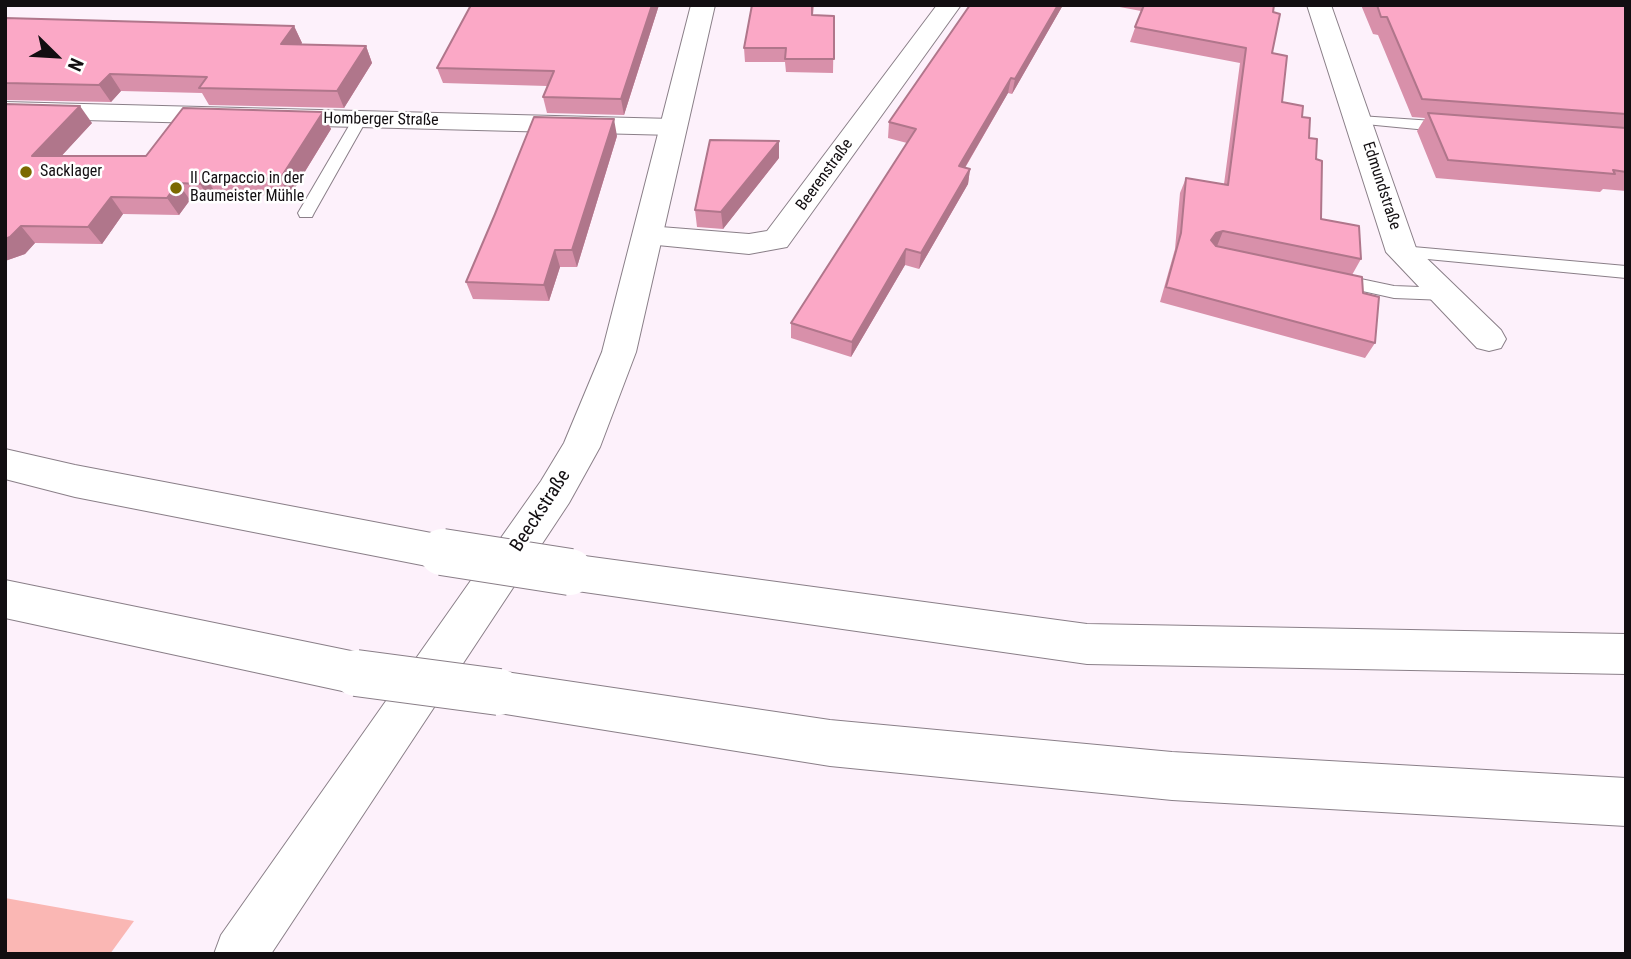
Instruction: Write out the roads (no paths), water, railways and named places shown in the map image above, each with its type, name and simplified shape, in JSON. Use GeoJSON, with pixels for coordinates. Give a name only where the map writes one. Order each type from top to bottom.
{"type":"FeatureCollection","features":[{"type":"Feature","properties":{"kind":"main road","name":"Beeckstraße"},"geometry":{"type":"LineString","coordinates":[[240,954],[555,492],[582,447],[619,352],[703,5]]}},
{"type":"Feature","properties":{"kind":"main road","name":"Beerenstraße"},"geometry":{"type":"LineString","coordinates":[[648,236],[749,244],[776,240],[949,5]]}},
{"type":"Feature","properties":{"kind":"main road","name":"Edmundstraße"},"geometry":{"type":"LineString","coordinates":[[1319,5],[1360,120],[1402,252],[1489,339]]}},
{"type":"Feature","properties":{"kind":"main road","name":"Homberger Straße"},"geometry":{"type":"LineString","coordinates":[[5,110],[673,127]]}},
{"type":"Feature","properties":{"kind":"main road"},"geometry":{"type":"LineString","coordinates":[[5,464],[75,481],[442,552],[1087,644],[1626,654]]}},
{"type":"Feature","properties":{"kind":"main road"},"geometry":{"type":"LineString","coordinates":[[5,599],[356,673],[872,747],[1172,776],[1626,802]]}},
{"type":"Feature","properties":{"kind":"lane"},"geometry":{"type":"LineString","coordinates":[[306,213],[360,119]]}},
{"type":"Feature","properties":{"kind":"lane"},"geometry":{"type":"LineString","coordinates":[[1360,120],[1466,128]]}},
{"type":"Feature","properties":{"kind":"lane"},"geometry":{"type":"LineString","coordinates":[[1402,252],[1626,272]]}},
{"type":"Feature","properties":{"kind":"lane"},"geometry":{"type":"LineString","coordinates":[[1325,278],[1394,292],[1445,294]]}},
{"type":"Feature","properties":{"kind":"place","name":"Sacklager"},"geometry":{"type":"Point","coordinates":[26,172]}},
{"type":"Feature","properties":{"kind":"place","name":"Il Carpaccio in der Baumeister Mühle"},"geometry":{"type":"Point","coordinates":[176,188]}}]}
